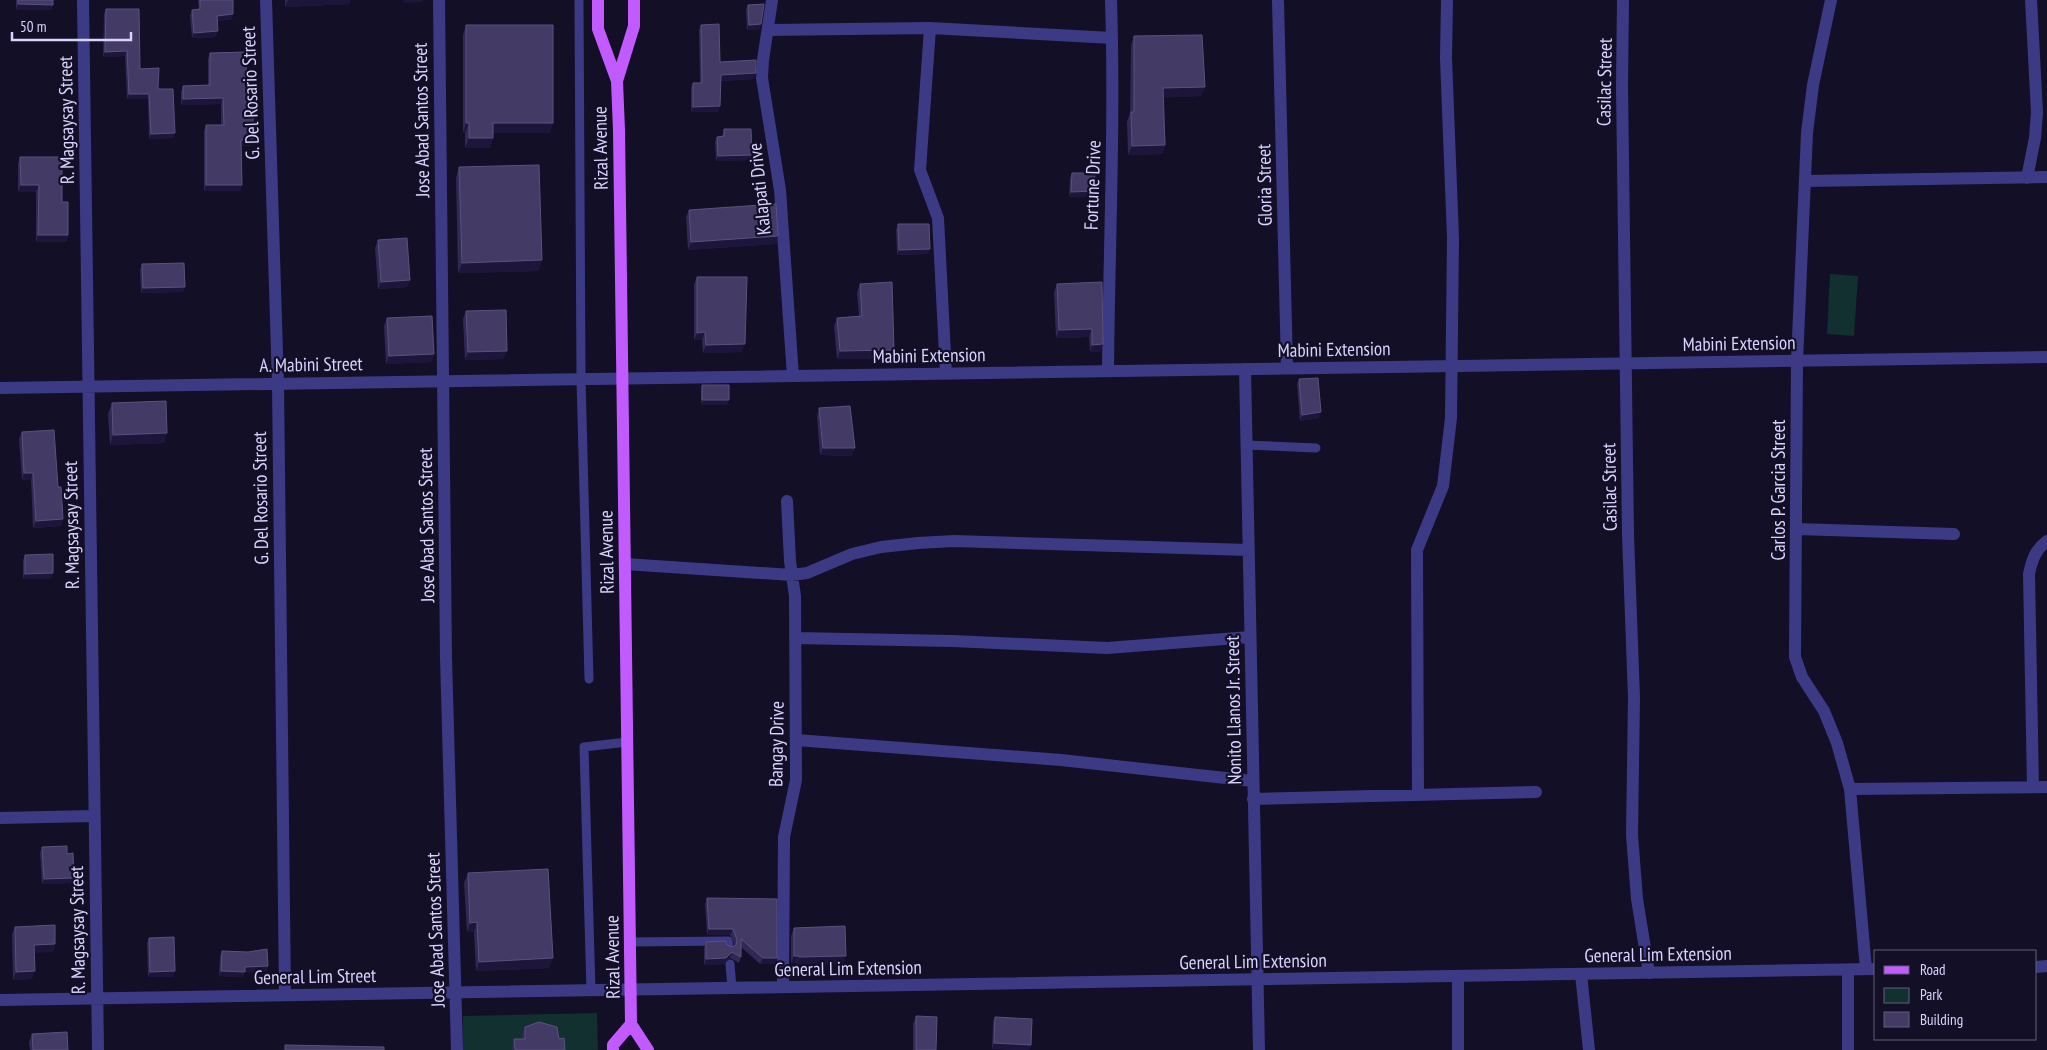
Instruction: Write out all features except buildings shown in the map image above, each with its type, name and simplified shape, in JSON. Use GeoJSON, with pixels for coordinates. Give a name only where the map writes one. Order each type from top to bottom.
{"type":"FeatureCollection","features":[{"type":"Feature","properties":{"kind":"main road","name":"Rizal Avenue"},"geometry":{"type":"LineString","coordinates":[[598,0],[598,29],[617,80]]}},
{"type":"Feature","properties":{"kind":"main road","name":"Rizal Avenue"},"geometry":{"type":"LineString","coordinates":[[634,0],[634,26],[617,80],[632,1024],[648,1050]]}},
{"type":"Feature","properties":{"kind":"main road","name":"Rizal Avenue"},"geometry":{"type":"LineString","coordinates":[[613,1050],[612,1045],[632,1024]]}},
{"type":"Feature","properties":{"kind":"street","name":"R. Magsaysay Street"},"geometry":{"type":"LineString","coordinates":[[83,0],[98,1050]]}},
{"type":"Feature","properties":{"kind":"street","name":"G. Del Rosario Street"},"geometry":{"type":"LineString","coordinates":[[266,0],[278,384],[285,996]]}},
{"type":"Feature","properties":{"kind":"street","name":"Jose Abad Santos Street"},"geometry":{"type":"LineString","coordinates":[[439,0],[446,657],[457,1050]]}},
{"type":"Feature","properties":{"kind":"street","name":"Kalapati Drive"},"geometry":{"type":"LineString","coordinates":[[772,0],[762,78],[780,190],[793,376]]}},
{"type":"Feature","properties":{"kind":"street","name":"Fortune Drive"},"geometry":{"type":"LineString","coordinates":[[1108,371],[1111,0]]}},
{"type":"Feature","properties":{"kind":"street","name":"Gloria Street"},"geometry":{"type":"LineString","coordinates":[[1278,0],[1287,368]]}},
{"type":"Feature","properties":{"kind":"street"},"geometry":{"type":"LineString","coordinates":[[1418,795],[1416,550],[1443,486],[1451,418],[1453,238],[1446,58],[1447,0]]}},
{"type":"Feature","properties":{"kind":"street","name":"Casilac Street"},"geometry":{"type":"LineString","coordinates":[[1623,0],[1622,86],[1628,535],[1634,671],[1632,835],[1637,898],[1649,973]]}},
{"type":"Feature","properties":{"kind":"street","name":"Carlos P. Garcia Street"},"geometry":{"type":"LineString","coordinates":[[1830,0],[1809,108],[1797,361],[1795,657],[1802,678],[1824,711],[1837,743],[1850,789],[1871,969]]}},
{"type":"Feature","properties":{"kind":"street"},"geometry":{"type":"LineString","coordinates":[[2026,178],[2035,138],[2038,112],[2031,0]]}},
{"type":"Feature","properties":{"kind":"street"},"geometry":{"type":"LineString","coordinates":[[930,28],[920,170],[938,218],[946,373]]}},
{"type":"Feature","properties":{"kind":"street"},"geometry":{"type":"LineString","coordinates":[[768,30],[930,28],[1112,38]]}},
{"type":"Feature","properties":{"kind":"street"},"geometry":{"type":"LineString","coordinates":[[1806,181],[2047,177]]}},
{"type":"Feature","properties":{"kind":"street","name":"Mabini Extension"},"geometry":{"type":"LineString","coordinates":[[622,378],[2047,358]]}},
{"type":"Feature","properties":{"kind":"street","name":"Nonito Llanos Jr. Street"},"geometry":{"type":"LineString","coordinates":[[1245,369],[1259,1050]]}},
{"type":"Feature","properties":{"kind":"street","name":"A. Mabini Street"},"geometry":{"type":"LineString","coordinates":[[0,388],[622,378]]}},
{"type":"Feature","properties":{"kind":"street","name":"Bangay Drive"},"geometry":{"type":"LineString","coordinates":[[783,987],[784,837],[796,780],[795,596],[786,501]]}},
{"type":"Feature","properties":{"kind":"street"},"geometry":{"type":"LineString","coordinates":[[1797,530],[1954,534]]}},
{"type":"Feature","properties":{"kind":"street"},"geometry":{"type":"LineString","coordinates":[[624,564],[792,575],[807,574],[852,554],[881,547],[954,541],[1248,550]]}},
{"type":"Feature","properties":{"kind":"street"},"geometry":{"type":"LineString","coordinates":[[2033,787],[2029,574],[2033,558],[2039,547],[2047,541]]}},
{"type":"Feature","properties":{"kind":"street"},"geometry":{"type":"LineString","coordinates":[[795,638],[953,641],[1107,648],[1250,636]]}},
{"type":"Feature","properties":{"kind":"street"},"geometry":{"type":"LineString","coordinates":[[796,740],[1061,760],[1253,781]]}},
{"type":"Feature","properties":{"kind":"street"},"geometry":{"type":"LineString","coordinates":[[1850,789],[2047,787]]}},
{"type":"Feature","properties":{"kind":"street"},"geometry":{"type":"LineString","coordinates":[[1253,799],[1536,792]]}},
{"type":"Feature","properties":{"kind":"street"},"geometry":{"type":"LineString","coordinates":[[0,818],[94,816]]}},
{"type":"Feature","properties":{"kind":"street","name":"General Lim Extension"},"geometry":{"type":"LineString","coordinates":[[631,990],[1871,969]]}},
{"type":"Feature","properties":{"kind":"street"},"geometry":{"type":"LineString","coordinates":[[1848,970],[1848,1050]]}},
{"type":"Feature","properties":{"kind":"street"},"geometry":{"type":"LineString","coordinates":[[1581,974],[1589,1050]]}},
{"type":"Feature","properties":{"kind":"street"},"geometry":{"type":"LineString","coordinates":[[1458,976],[1458,1050]]}},
{"type":"Feature","properties":{"kind":"street","name":"General Lim Street"},"geometry":{"type":"LineString","coordinates":[[0,1000],[631,990]]}},
{"type":"Feature","properties":{"kind":"lane"},"geometry":{"type":"LineString","coordinates":[[579,0],[581,379],[588,679]]}},
{"type":"Feature","properties":{"kind":"lane"},"geometry":{"type":"LineString","coordinates":[[1246,445],[1316,448]]}},
{"type":"Feature","properties":{"kind":"lane"},"geometry":{"type":"LineString","coordinates":[[591,991],[584,748],[627,742]]}},
{"type":"Feature","properties":{"kind":"lane"},"geometry":{"type":"LineString","coordinates":[[630,942],[728,941],[729,947]]}},
{"type":"Feature","properties":{"kind":"lane"},"geometry":{"type":"LineString","coordinates":[[730,964],[732,988]]}},
{"type":"Feature","properties":{"kind":"green space"},"geometry":{"type":"Polygon","coordinates":[[[1830,274],[1858,276],[1854,336],[1827,334],[1830,274]]]}},
{"type":"Feature","properties":{"kind":"green space"},"geometry":{"type":"Polygon","coordinates":[[[597,1013],[598,1050],[463,1050],[463,1016],[597,1013]]]}}]}
